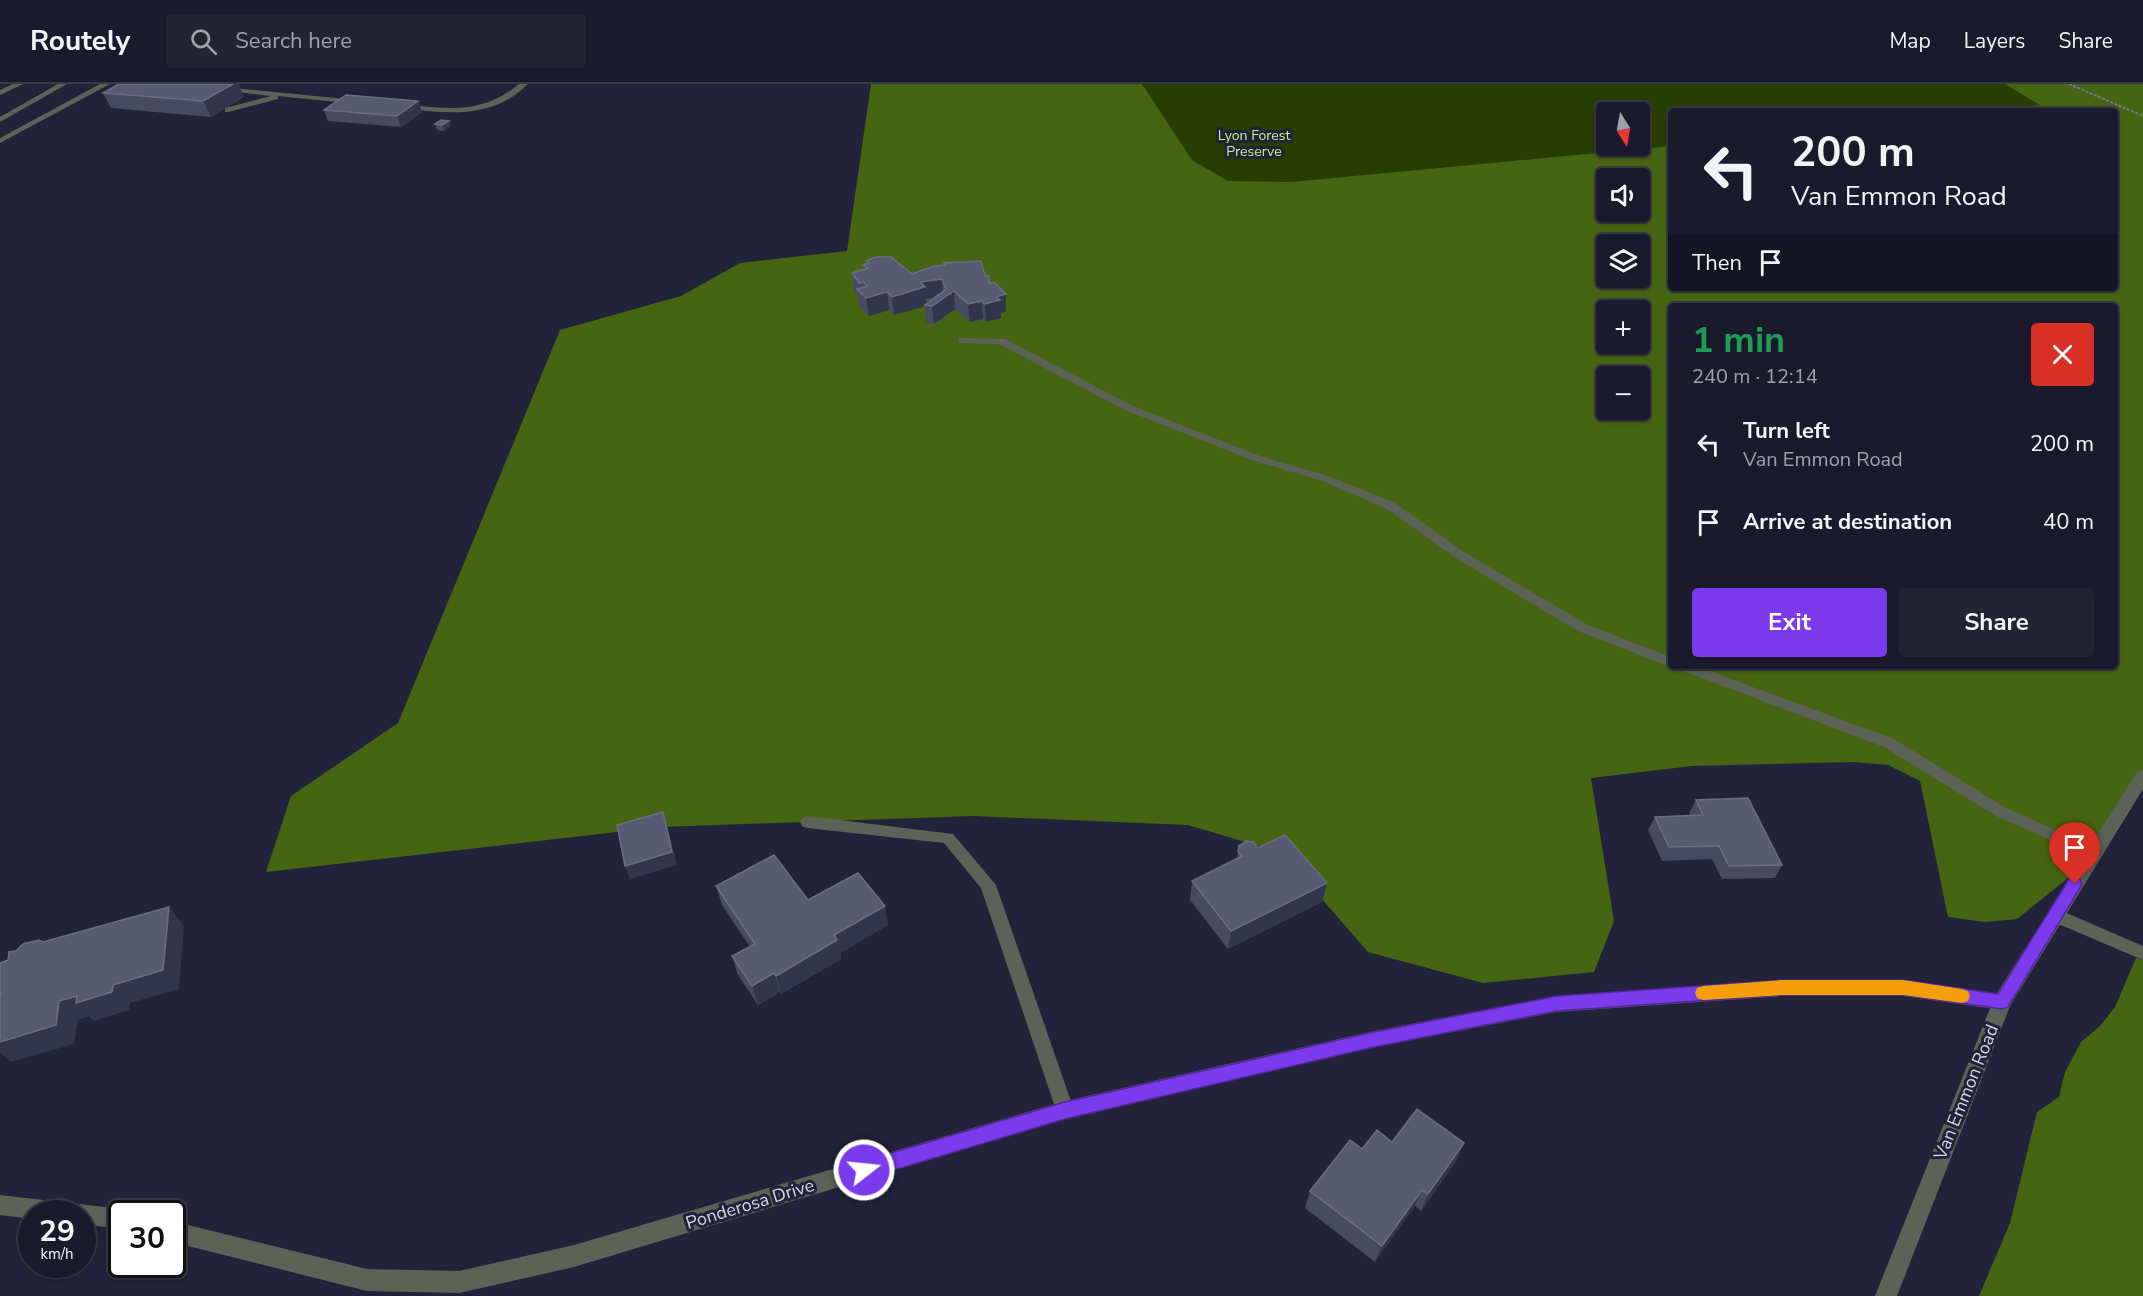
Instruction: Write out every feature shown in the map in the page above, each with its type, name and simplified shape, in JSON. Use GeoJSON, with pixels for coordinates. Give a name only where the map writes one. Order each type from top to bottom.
{"type":"FeatureCollection","features":[{"type":"Feature","properties":{"kind":"street","name":"Van Emmon Road"},"geometry":{"type":"LineString","coordinates":[[1886,1296],[2002,1002],[2143,776]]}},
{"type":"Feature","properties":{"kind":"street","name":"Ponderosa Drive"},"geometry":{"type":"LineString","coordinates":[[186,1235],[367,1280],[459,1282],[574,1256],[1065,1110],[1374,1040],[1557,1004],[1782,988],[1903,988],[2002,1002]]}},
{"type":"Feature","properties":{"kind":"street"},"geometry":{"type":"LineString","coordinates":[[0,1205],[18,1207]]}},
{"type":"Feature","properties":{"kind":"lane"},"geometry":{"type":"LineString","coordinates":[[0,93],[19,84]]}},
{"type":"Feature","properties":{"kind":"lane"},"geometry":{"type":"LineString","coordinates":[[0,120],[63,84]]}},
{"type":"Feature","properties":{"kind":"lane"},"geometry":{"type":"LineString","coordinates":[[0,141],[105,84]]}},
{"type":"Feature","properties":{"kind":"lane"},"geometry":{"type":"LineString","coordinates":[[394,106],[453,111],[482,108],[509,98],[524,84]]}},
{"type":"Feature","properties":{"kind":"lane"},"geometry":{"type":"LineString","coordinates":[[220,89],[370,103]]}},
{"type":"Feature","properties":{"kind":"lane"},"geometry":{"type":"LineString","coordinates":[[228,110],[283,95]]}},
{"type":"Feature","properties":{"kind":"lane"},"geometry":{"type":"LineString","coordinates":[[963,341],[1001,341],[1129,408],[1256,458],[1327,479],[1391,506],[1460,555],[1583,628],[1668,661]]}},
{"type":"Feature","properties":{"kind":"lane"},"geometry":{"type":"LineString","coordinates":[[1691,669],[1888,743],[2001,812],[2094,853]]}},
{"type":"Feature","properties":{"kind":"lane"},"geometry":{"type":"LineString","coordinates":[[807,822],[948,838],[988,885],[1065,1110]]}},
{"type":"Feature","properties":{"kind":"lane"},"geometry":{"type":"LineString","coordinates":[[2055,915],[2143,953]]}},
{"type":"Feature","properties":{"kind":"path"},"geometry":{"type":"LineString","coordinates":[[2069,84],[2143,116]]}},
{"type":"Feature","properties":{"kind":"green space"},"geometry":{"type":"Polygon","coordinates":[[[871,84],[1142,84],[1192,160],[1228,181],[1291,182],[1596,153],[1596,156],[1650,156],[1650,148],[1668,146],[1668,291],[2118,291],[2118,108],[2014,108],[2040,105],[2005,84],[2143,84],[2143,780],[2093,858],[2017,919],[1985,922],[1948,917],[1920,781],[1888,765],[1853,762],[1692,766],[1591,778],[1614,921],[1594,972],[1483,983],[1368,952],[1282,853],[1188,825],[973,816],[661,827],[266,872],[291,796],[398,723],[560,330],[681,296],[740,263],[847,251],[871,84]]]}},
{"type":"Feature","properties":{"kind":"green space","name":"Lyon Forest Preserve"},"geometry":{"type":"Polygon","coordinates":[[[1116,84],[2143,84],[2118,108],[1668,108],[1668,155],[1228,206],[1116,84]]]}},
{"type":"Feature","properties":{"kind":"green space"},"geometry":{"type":"Polygon","coordinates":[[[2136,958],[2143,960],[2143,1296],[1979,1296],[2010,1223],[2037,1112],[2059,1097],[2065,1072],[2081,1042],[2100,1026],[2115,1007],[2136,958]]]}},
{"type":"Feature","properties":{"kind":"building"},"geometry":{"type":"Polygon","coordinates":[[[119,84],[233,84],[203,101],[103,93],[119,84]]]}},
{"type":"Feature","properties":{"kind":"building"},"geometry":{"type":"Polygon","coordinates":[[[346,95],[418,101],[397,116],[324,110],[346,95]]]}},
{"type":"Feature","properties":{"kind":"building"},"geometry":{"type":"Polygon","coordinates":[[[441,120],[449,121],[442,125],[435,124],[441,120]]]}},
{"type":"Feature","properties":{"kind":"building"},"geometry":{"type":"Polygon","coordinates":[[[876,257],[891,257],[912,274],[934,266],[945,265],[944,263],[981,261],[985,276],[989,276],[989,283],[995,283],[1006,294],[996,297],[1000,300],[985,304],[982,301],[968,304],[954,291],[932,306],[925,305],[946,289],[942,279],[920,282],[925,287],[892,297],[887,292],[866,298],[857,289],[867,286],[864,282],[859,283],[852,273],[868,268],[863,265],[876,257]]]}},
{"type":"Feature","properties":{"kind":"building"},"geometry":{"type":"Polygon","coordinates":[[[1748,798],[1782,865],[1729,866],[1719,846],[1669,847],[1655,817],[1703,815],[1696,800],[1748,798]]]}},
{"type":"Feature","properties":{"kind":"building"},"geometry":{"type":"Polygon","coordinates":[[[663,812],[672,852],[625,866],[617,825],[663,812]]]}},
{"type":"Feature","properties":{"kind":"building"},"geometry":{"type":"Polygon","coordinates":[[[1285,835],[1327,883],[1231,931],[1192,881],[1242,856],[1238,852],[1239,846],[1246,841],[1253,842],[1258,848],[1285,835]]]}},
{"type":"Feature","properties":{"kind":"building"},"geometry":{"type":"Polygon","coordinates":[[[774,855],[808,900],[858,873],[885,906],[834,935],[837,940],[776,976],[774,973],[752,986],[732,956],[755,944],[716,886],[774,855]]]}},
{"type":"Feature","properties":{"kind":"building"},"geometry":{"type":"Polygon","coordinates":[[[169,907],[163,970],[113,985],[112,992],[76,1003],[77,996],[59,1001],[56,1025],[0,1042],[0,963],[8,960],[9,952],[16,951],[23,944],[39,940],[43,942],[169,907]]]}},
{"type":"Feature","properties":{"kind":"building"},"geometry":{"type":"Polygon","coordinates":[[[1417,1109],[1464,1143],[1428,1194],[1422,1190],[1382,1246],[1310,1191],[1350,1140],[1362,1149],[1377,1130],[1392,1142],[1417,1109]]]}},
{"type":"Feature","properties":{"kind":"slow traffic"},"geometry":{"type":"LineString","coordinates":[[1703,993],[1782,988],[1903,988],[1962,996]]}},
{"type":"Feature","properties":{"kind":"route"},"geometry":{"type":"LineString","coordinates":[[864,1170],[1065,1110],[1374,1040],[1557,1004],[1782,988],[1903,988],[2002,1002],[2075,884]]}}]}
